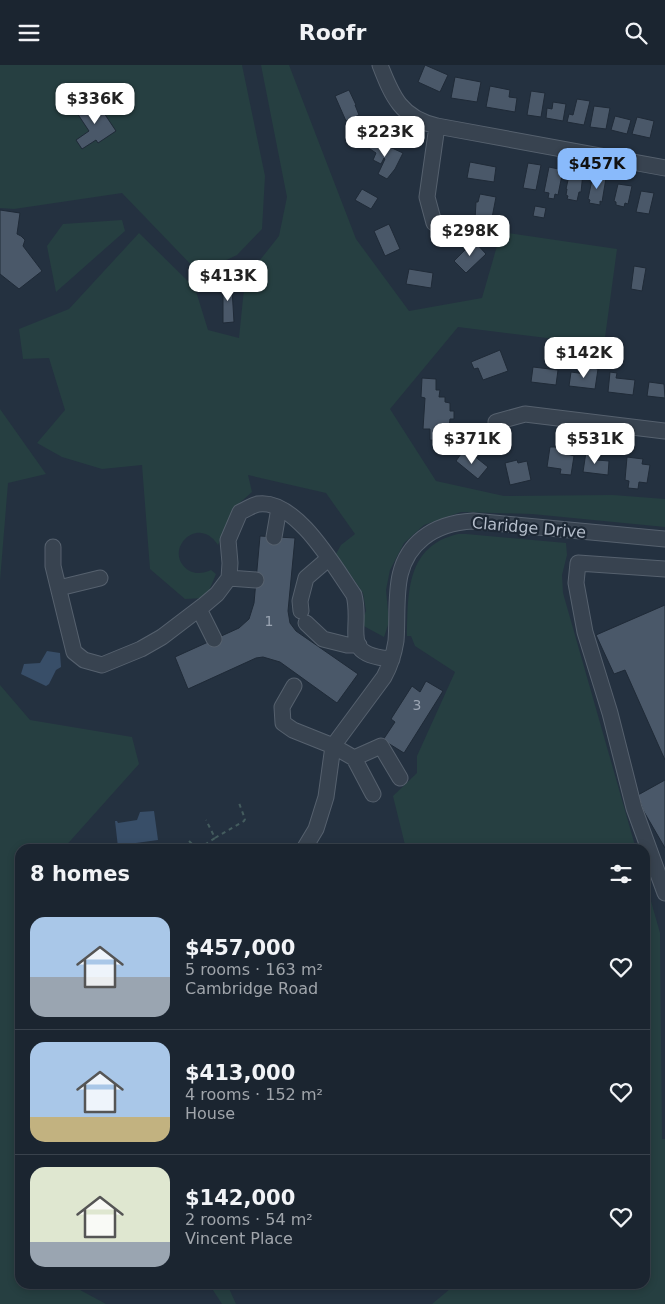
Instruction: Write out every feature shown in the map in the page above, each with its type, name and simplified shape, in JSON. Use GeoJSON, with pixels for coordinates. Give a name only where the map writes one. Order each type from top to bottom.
{"type":"FeatureCollection","features":[{"type":"Feature","properties":{"kind":"street"},"geometry":{"type":"LineString","coordinates":[[380,65],[392,95],[414,118],[437,125],[665,168]]}},
{"type":"Feature","properties":{"kind":"street"},"geometry":{"type":"LineString","coordinates":[[434,223],[428,197],[437,125]]}},
{"type":"Feature","properties":{"kind":"street"},"geometry":{"type":"LineString","coordinates":[[496,422],[525,414],[665,431]]}},
{"type":"Feature","properties":{"kind":"street"},"geometry":{"type":"LineString","coordinates":[[53,547],[53,566],[74,652],[84,660],[102,665],[141,649],[162,637],[217,593],[229,578],[228,541],[240,512],[257,504],[279,508],[285,510],[303,524],[354,595],[357,608],[354,631],[356,641],[362,651],[374,657],[392,659]]}},
{"type":"Feature","properties":{"kind":"street"},"geometry":{"type":"LineString","coordinates":[[274,537],[279,508]]}},
{"type":"Feature","properties":{"kind":"street","name":"Claridge Drive"},"geometry":{"type":"LineString","coordinates":[[332,747],[384,677],[392,659],[396,641],[397,589],[400,571],[414,547],[436,529],[454,523],[473,521],[665,539]]}},
{"type":"Feature","properties":{"kind":"street"},"geometry":{"type":"LineString","coordinates":[[328,559],[306,578],[300,601],[304,617],[323,639],[347,645],[359,645]]}},
{"type":"Feature","properties":{"kind":"street"},"geometry":{"type":"LineString","coordinates":[[647,844],[634,808],[610,713],[585,632],[576,583],[578,563],[665,569]]}},
{"type":"Feature","properties":{"kind":"street"},"geometry":{"type":"LineString","coordinates":[[58,588],[100,578]]}},
{"type":"Feature","properties":{"kind":"street"},"geometry":{"type":"LineString","coordinates":[[229,578],[256,580]]}},
{"type":"Feature","properties":{"kind":"street"},"geometry":{"type":"LineString","coordinates":[[199,609],[214,639]]}},
{"type":"Feature","properties":{"kind":"street"},"geometry":{"type":"LineString","coordinates":[[294,686],[282,707],[283,723],[293,730],[354,758],[373,794]]}},
{"type":"Feature","properties":{"kind":"street"},"geometry":{"type":"LineString","coordinates":[[354,758],[381,745],[400,778]]}},
{"type":"Feature","properties":{"kind":"street"},"geometry":{"type":"LineString","coordinates":[[307,844],[316,829],[326,797],[332,747]]}},
{"type":"Feature","properties":{"kind":"street"},"geometry":{"type":"LineString","coordinates":[[650,852],[665,893]]}},
{"type":"Feature","properties":{"kind":"path"},"geometry":{"type":"LineString","coordinates":[[205,844],[244,821],[239,803]]}},
{"type":"Feature","properties":{"kind":"path"},"geometry":{"type":"LineString","coordinates":[[206,819],[214,838]]}},
{"type":"Feature","properties":{"kind":"path"},"geometry":{"type":"LineString","coordinates":[[189,841],[192,844]]}},
{"type":"Feature","properties":{"kind":"green space"},"geometry":{"type":"Polygon","coordinates":[[[0,65],[242,65],[265,176],[262,229],[237,255],[199,273],[122,193],[14,209],[0,208],[0,65]]]}},
{"type":"Feature","properties":{"kind":"green space"},"geometry":{"type":"Polygon","coordinates":[[[261,65],[289,65],[356,239],[409,311],[482,298],[501,232],[617,249],[604,345],[458,327],[390,409],[436,481],[504,496],[613,495],[665,499],[665,527],[532,514],[461,512],[424,525],[404,543],[390,570],[386,590],[389,622],[384,637],[360,624],[366,611],[363,593],[336,554],[341,545],[355,534],[326,493],[248,475],[252,492],[235,507],[218,545],[210,536],[201,533],[192,534],[185,539],[181,546],[179,554],[181,562],[188,570],[200,573],[211,570],[216,574],[206,598],[185,599],[150,569],[142,465],[102,469],[62,457],[37,443],[65,410],[49,358],[23,359],[19,329],[69,309],[139,233],[195,288],[208,330],[239,338],[245,279],[279,236],[287,197],[261,65]]]}},
{"type":"Feature","properties":{"kind":"green space"},"geometry":{"type":"Polygon","coordinates":[[[122,220],[125,231],[56,292],[47,246],[63,224],[122,220]]]}},
{"type":"Feature","properties":{"kind":"green space"},"geometry":{"type":"Polygon","coordinates":[[[0,409],[46,474],[8,483],[0,581],[0,409]]]}},
{"type":"Feature","properties":{"kind":"green space"},"geometry":{"type":"Polygon","coordinates":[[[458,534],[466,534],[566,543],[567,555],[562,575],[563,593],[635,844],[405,844],[393,796],[417,773],[417,756],[455,672],[415,646],[411,636],[407,636],[408,604],[413,573],[419,560],[428,549],[441,540],[458,534]]]}},
{"type":"Feature","properties":{"kind":"green space"},"geometry":{"type":"Polygon","coordinates":[[[0,685],[30,720],[132,737],[139,764],[67,844],[15,844],[15,1289],[78,1289],[106,1304],[0,1304],[0,685]]]}},
{"type":"Feature","properties":{"kind":"green space"},"geometry":{"type":"Polygon","coordinates":[[[650,898],[660,933],[662,1139],[665,1139],[665,1304],[432,1304],[450,1289],[650,1289],[650,898]]]}},
{"type":"Feature","properties":{"kind":"green space"},"geometry":{"type":"Polygon","coordinates":[[[212,1289],[229,1289],[236,1304],[222,1304],[212,1289]]]}},
{"type":"Feature","properties":{"kind":"water"},"geometry":{"type":"Polygon","coordinates":[[[47,651],[60,653],[61,667],[56,670],[46,686],[21,674],[24,664],[40,663],[47,651]]]}},
{"type":"Feature","properties":{"kind":"water"},"geometry":{"type":"Polygon","coordinates":[[[154,811],[158,840],[118,844],[115,821],[118,823],[137,820],[140,812],[154,811]]]}},
{"type":"Feature","properties":{"kind":"building"},"geometry":{"type":"Polygon","coordinates":[[[425,65],[448,75],[440,92],[418,82],[425,65]]]}},
{"type":"Feature","properties":{"kind":"building"},"geometry":{"type":"Polygon","coordinates":[[[455,77],[481,82],[477,102],[451,98],[455,77]]]}},
{"type":"Feature","properties":{"kind":"building"},"geometry":{"type":"Polygon","coordinates":[[[490,86],[510,90],[509,97],[517,98],[515,112],[486,107],[490,86]]]}},
{"type":"Feature","properties":{"kind":"building"},"geometry":{"type":"Polygon","coordinates":[[[349,90],[359,115],[346,121],[335,96],[349,90]]]}},
{"type":"Feature","properties":{"kind":"building"},"geometry":{"type":"Polygon","coordinates":[[[531,91],[545,93],[541,117],[527,115],[531,91]]]}},
{"type":"Feature","properties":{"kind":"building"},"geometry":{"type":"Polygon","coordinates":[[[577,99],[590,101],[584,125],[567,122],[569,114],[573,115],[577,99]]]}},
{"type":"Feature","properties":{"kind":"building"},"geometry":{"type":"Polygon","coordinates":[[[96,101],[116,131],[98,143],[96,140],[82,149],[76,140],[89,131],[77,113],[96,101]]]}},
{"type":"Feature","properties":{"kind":"building"},"geometry":{"type":"Polygon","coordinates":[[[553,102],[566,104],[563,121],[546,118],[547,108],[552,109],[553,102]]]}},
{"type":"Feature","properties":{"kind":"building"},"geometry":{"type":"Polygon","coordinates":[[[594,106],[610,108],[606,129],[590,127],[594,106]]]}},
{"type":"Feature","properties":{"kind":"building"},"geometry":{"type":"Polygon","coordinates":[[[615,116],[631,120],[627,134],[611,130],[615,116]]]}},
{"type":"Feature","properties":{"kind":"building"},"geometry":{"type":"Polygon","coordinates":[[[637,117],[654,121],[650,138],[632,134],[637,117]]]}},
{"type":"Feature","properties":{"kind":"building"},"geometry":{"type":"Polygon","coordinates":[[[372,139],[403,153],[395,169],[387,179],[378,174],[385,159],[381,164],[373,160],[376,153],[367,147],[372,139]]]}},
{"type":"Feature","properties":{"kind":"building"},"geometry":{"type":"Polygon","coordinates":[[[470,162],[496,167],[494,182],[467,178],[470,162]]]}},
{"type":"Feature","properties":{"kind":"building"},"geometry":{"type":"Polygon","coordinates":[[[528,163],[541,165],[536,190],[523,188],[528,163]]]}},
{"type":"Feature","properties":{"kind":"building"},"geometry":{"type":"Polygon","coordinates":[[[549,167],[563,170],[558,195],[555,194],[554,199],[548,198],[549,193],[544,192],[549,167]]]}},
{"type":"Feature","properties":{"kind":"building"},"geometry":{"type":"Polygon","coordinates":[[[570,171],[583,173],[581,192],[579,192],[577,201],[567,199],[568,196],[566,195],[570,171]]]}},
{"type":"Feature","properties":{"kind":"building"},"geometry":{"type":"Polygon","coordinates":[[[593,175],[606,178],[600,205],[589,203],[590,200],[588,199],[593,175]]]}},
{"type":"Feature","properties":{"kind":"building"},"geometry":{"type":"Polygon","coordinates":[[[618,184],[632,186],[628,204],[625,203],[624,207],[616,205],[614,201],[618,184]]]}},
{"type":"Feature","properties":{"kind":"building"},"geometry":{"type":"Polygon","coordinates":[[[362,189],[378,198],[371,209],[355,200],[362,189]]]}},
{"type":"Feature","properties":{"kind":"building"},"geometry":{"type":"Polygon","coordinates":[[[641,191],[654,193],[649,214],[636,212],[641,191]]]}},
{"type":"Feature","properties":{"kind":"building"},"geometry":{"type":"Polygon","coordinates":[[[480,194],[496,197],[491,223],[475,220],[476,202],[478,202],[480,194]]]}},
{"type":"Feature","properties":{"kind":"building"},"geometry":{"type":"Polygon","coordinates":[[[535,206],[546,208],[544,218],[533,216],[535,206]]]}},
{"type":"Feature","properties":{"kind":"building"},"geometry":{"type":"Polygon","coordinates":[[[0,210],[20,213],[17,234],[25,240],[23,246],[42,271],[19,289],[0,274],[0,210]]]}},
{"type":"Feature","properties":{"kind":"building"},"geometry":{"type":"Polygon","coordinates":[[[389,224],[400,249],[385,256],[374,231],[389,224]]]}},
{"type":"Feature","properties":{"kind":"building"},"geometry":{"type":"Polygon","coordinates":[[[474,241],[486,254],[466,273],[454,261],[474,241]]]}},
{"type":"Feature","properties":{"kind":"building"},"geometry":{"type":"Polygon","coordinates":[[[634,266],[646,268],[642,291],[631,289],[634,266]]]}},
{"type":"Feature","properties":{"kind":"building"},"geometry":{"type":"Polygon","coordinates":[[[409,269],[433,273],[431,288],[406,284],[409,269]]]}},
{"type":"Feature","properties":{"kind":"building"},"geometry":{"type":"Polygon","coordinates":[[[226,281],[230,281],[234,286],[232,289],[234,322],[223,323],[223,292],[221,287],[226,281]]]}},
{"type":"Feature","properties":{"kind":"building"},"geometry":{"type":"Polygon","coordinates":[[[500,350],[508,371],[483,380],[478,368],[474,369],[471,362],[500,350]]]}},
{"type":"Feature","properties":{"kind":"building"},"geometry":{"type":"Polygon","coordinates":[[[533,367],[558,370],[556,385],[531,382],[533,367]]]}},
{"type":"Feature","properties":{"kind":"building"},"geometry":{"type":"Polygon","coordinates":[[[587,367],[598,369],[595,389],[569,386],[571,372],[586,374],[587,367]]]}},
{"type":"Feature","properties":{"kind":"building"},"geometry":{"type":"Polygon","coordinates":[[[610,372],[617,373],[616,378],[635,380],[633,395],[608,392],[610,372]]]}},
{"type":"Feature","properties":{"kind":"building"},"geometry":{"type":"Polygon","coordinates":[[[422,378],[436,379],[436,390],[440,390],[439,397],[445,397],[445,402],[450,403],[450,411],[454,411],[454,419],[450,419],[449,427],[443,427],[442,441],[430,440],[430,429],[423,429],[425,398],[421,397],[422,378]]]}},
{"type":"Feature","properties":{"kind":"building"},"geometry":{"type":"Polygon","coordinates":[[[649,382],[664,384],[665,398],[647,396],[649,382]]]}},
{"type":"Feature","properties":{"kind":"building"},"geometry":{"type":"Polygon","coordinates":[[[550,447],[559,447],[564,453],[574,456],[571,475],[560,474],[561,469],[547,467],[550,447]]]}},
{"type":"Feature","properties":{"kind":"building"},"geometry":{"type":"Polygon","coordinates":[[[463,451],[471,458],[473,455],[488,467],[478,479],[456,461],[463,451]]]}},
{"type":"Feature","properties":{"kind":"building"},"geometry":{"type":"Polygon","coordinates":[[[586,452],[598,454],[597,460],[609,461],[608,475],[583,472],[586,452]]]}},
{"type":"Feature","properties":{"kind":"building"},"geometry":{"type":"Polygon","coordinates":[[[627,457],[643,459],[642,464],[650,465],[647,483],[639,482],[638,489],[628,488],[629,481],[625,480],[627,457]]]}},
{"type":"Feature","properties":{"kind":"building"},"geometry":{"type":"Polygon","coordinates":[[[517,460],[518,463],[527,461],[531,480],[510,485],[505,463],[517,460]]]}},
{"type":"Feature","properties":{"kind":"building"},"geometry":{"type":"Polygon","coordinates":[[[260,536],[295,538],[288,611],[290,623],[296,631],[358,674],[337,703],[280,662],[263,657],[256,658],[188,689],[175,657],[239,628],[249,619],[254,603],[260,536]]]}},
{"type":"Feature","properties":{"kind":"building"},"geometry":{"type":"Polygon","coordinates":[[[665,605],[665,760],[625,670],[614,674],[596,635],[665,605]]]}},
{"type":"Feature","properties":{"kind":"building"},"geometry":{"type":"Polygon","coordinates":[[[426,681],[443,691],[404,753],[383,740],[395,722],[391,719],[412,686],[420,692],[426,681]]]}},
{"type":"Feature","properties":{"kind":"building"},"geometry":{"type":"Polygon","coordinates":[[[665,780],[665,848],[643,810],[638,795],[665,780]]]}}]}
